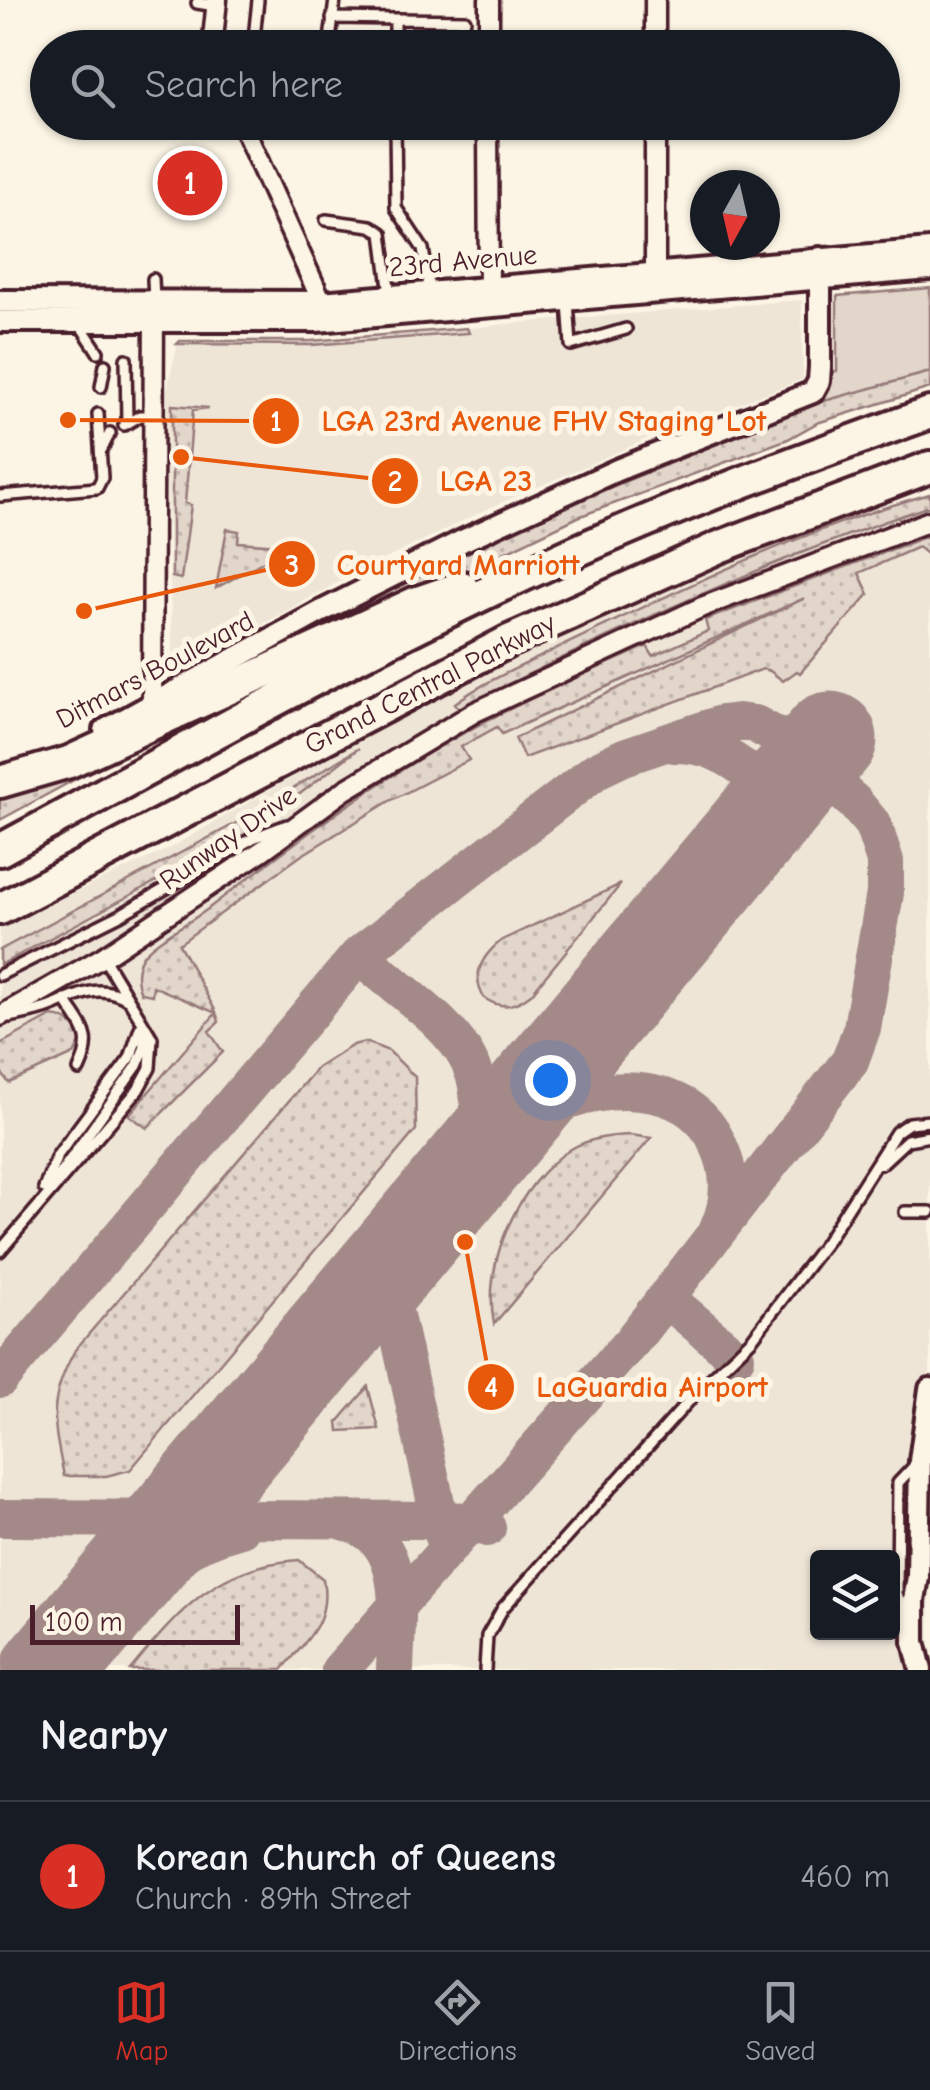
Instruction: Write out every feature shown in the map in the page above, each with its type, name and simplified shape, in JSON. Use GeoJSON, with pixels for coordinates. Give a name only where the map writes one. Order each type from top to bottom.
{"type":"FeatureCollection","features":[{"type":"Feature","properties":{"kind":"highway","name":"Grand Central Parkway"},"geometry":{"type":"LineString","coordinates":[[0,850],[417,627],[601,540],[758,474],[930,414]]}},
{"type":"Feature","properties":{"kind":"highway","name":"Grand Central Parkway"},"geometry":{"type":"LineString","coordinates":[[0,909],[509,641],[684,562],[930,467]]}},
{"type":"Feature","properties":{"kind":"highway"},"geometry":{"type":"LineString","coordinates":[[861,493],[930,480]]}},
{"type":"Feature","properties":{"kind":"highway"},"geometry":{"type":"LineString","coordinates":[[0,782],[69,762],[415,603],[601,540]]}},
{"type":"Feature","properties":{"kind":"highway"},"geometry":{"type":"LineString","coordinates":[[0,927],[94,861]]}},
{"type":"Feature","properties":{"kind":"street"},"geometry":{"type":"LineString","coordinates":[[489,0],[489,30]]}},
{"type":"Feature","properties":{"kind":"street"},"geometry":{"type":"LineString","coordinates":[[655,0],[655,30]]}},
{"type":"Feature","properties":{"kind":"street"},"geometry":{"type":"LineString","coordinates":[[214,30],[217,3]]}},
{"type":"Feature","properties":{"kind":"street"},"geometry":{"type":"LineString","coordinates":[[248,140],[326,311]]}},
{"type":"Feature","properties":{"kind":"street"},"geometry":{"type":"LineString","coordinates":[[488,140],[489,296]]}},
{"type":"Feature","properties":{"kind":"street"},"geometry":{"type":"LineString","coordinates":[[654,282],[655,140]]}},
{"type":"Feature","properties":{"kind":"street","name":"23rd Avenue"},"geometry":{"type":"LineString","coordinates":[[0,301],[154,312],[326,311],[820,268],[930,250]]}},
{"type":"Feature","properties":{"kind":"street","name":"23rd Avenue"},"geometry":{"type":"LineString","coordinates":[[820,268],[930,269]]}},
{"type":"Feature","properties":{"kind":"street","name":"Ditmars Boulevard"},"geometry":{"type":"LineString","coordinates":[[0,782],[421,560],[616,470],[808,396],[820,378],[820,268]]}},
{"type":"Feature","properties":{"kind":"street","name":"23rd Avenue"},"geometry":{"type":"LineString","coordinates":[[489,296],[568,299],[654,282]]}},
{"type":"Feature","properties":{"kind":"street","name":"23rd Avenue"},"geometry":{"type":"LineString","coordinates":[[326,311],[390,296],[431,301]]}},
{"type":"Feature","properties":{"kind":"street"},"geometry":{"type":"LineString","coordinates":[[152,705],[154,312]]}},
{"type":"Feature","properties":{"kind":"street","name":"23rd Avenue"},"geometry":{"type":"LineString","coordinates":[[0,321],[77,321],[154,312]]}},
{"type":"Feature","properties":{"kind":"street","name":"Runway Drive"},"geometry":{"type":"LineString","coordinates":[[0,1018],[103,957],[431,736],[565,668],[734,594],[930,521]]}},
{"type":"Feature","properties":{"kind":"street"},"geometry":{"type":"LineString","coordinates":[[920,1670],[920,1460],[930,1388]]}},
{"type":"Feature","properties":{"kind":"lane"},"geometry":{"type":"LineString","coordinates":[[255,30],[258,0]]}},
{"type":"Feature","properties":{"kind":"lane"},"geometry":{"type":"LineString","coordinates":[[331,30],[335,0]]}},
{"type":"Feature","properties":{"kind":"lane"},"geometry":{"type":"LineString","coordinates":[[197,3],[217,3]]}},
{"type":"Feature","properties":{"kind":"lane"},"geometry":{"type":"LineString","coordinates":[[332,18],[465,20]]}},
{"type":"Feature","properties":{"kind":"lane"},"geometry":{"type":"LineString","coordinates":[[395,19],[395,30]]}},
{"type":"Feature","properties":{"kind":"lane"},"geometry":{"type":"LineString","coordinates":[[396,140],[396,208],[423,249],[431,301]]}},
{"type":"Feature","properties":{"kind":"lane"},"geometry":{"type":"LineString","coordinates":[[326,220],[370,226],[382,233],[390,296]]}},
{"type":"Feature","properties":{"kind":"lane"},"geometry":{"type":"LineString","coordinates":[[153,278],[154,312]]}},
{"type":"Feature","properties":{"kind":"lane"},"geometry":{"type":"LineString","coordinates":[[568,299],[571,344],[626,329]]}},
{"type":"Feature","properties":{"kind":"lane"},"geometry":{"type":"LineString","coordinates":[[77,321],[98,352]]}},
{"type":"Feature","properties":{"kind":"lane"},"geometry":{"type":"LineString","coordinates":[[126,359],[124,425],[140,416],[154,416]]}},
{"type":"Feature","properties":{"kind":"lane"},"geometry":{"type":"LineString","coordinates":[[100,388],[105,365]]}},
{"type":"Feature","properties":{"kind":"lane"},"geometry":{"type":"LineString","coordinates":[[0,496],[40,490],[95,489],[101,482],[98,414]]}},
{"type":"Feature","properties":{"kind":"lane"},"geometry":{"type":"LineString","coordinates":[[102,452],[110,433]]}},
{"type":"Feature","properties":{"kind":"lane"},"geometry":{"type":"LineString","coordinates":[[0,976],[120,916],[253,838],[303,819]]}},
{"type":"Feature","properties":{"kind":"lane"},"geometry":{"type":"LineString","coordinates":[[0,1251],[144,1081],[154,1051],[152,1038],[103,957]]}},
{"type":"Feature","properties":{"kind":"lane"},"geometry":{"type":"LineString","coordinates":[[0,1018],[100,990],[130,1000]]}},
{"type":"Feature","properties":{"kind":"lane"},"geometry":{"type":"LineString","coordinates":[[65,1000],[87,1036],[88,1046],[79,1070]]}},
{"type":"Feature","properties":{"kind":"lane"},"geometry":{"type":"LineString","coordinates":[[36,1209],[56,1156],[130,1058],[140,1035],[141,1020]]}},
{"type":"Feature","properties":{"kind":"lane"},"geometry":{"type":"LineString","coordinates":[[485,1670],[487,1636],[503,1608],[684,1406],[752,1339],[804,1272],[896,1132],[909,1123],[930,1120]]}},
{"type":"Feature","properties":{"kind":"lane"},"geometry":{"type":"LineString","coordinates":[[872,1173],[902,1144],[930,1136]]}},
{"type":"Feature","properties":{"kind":"lane"},"geometry":{"type":"LineString","coordinates":[[905,1212],[930,1212]]}},
{"type":"Feature","properties":{"kind":"shaded area"},"geometry":{"type":"Polygon","coordinates":[[[930,288],[930,372],[820,402],[829,387],[830,371],[837,371],[837,296],[930,288]]]}},
{"type":"Feature","properties":{"kind":"shaded area"},"geometry":{"type":"Polygon","coordinates":[[[802,300],[803,379],[647,439],[483,511],[335,584],[173,674],[164,402],[177,346],[311,345],[516,323],[802,300]]]}},
{"type":"Feature","properties":{"kind":"shaded area"},"geometry":{"type":"Polygon","coordinates":[[[467,328],[469,333],[311,345],[177,344],[310,341],[467,328]]]}},
{"type":"Feature","properties":{"kind":"shaded area"},"geometry":{"type":"Polygon","coordinates":[[[930,372],[930,388],[817,423],[788,439],[578,517],[402,602],[207,686],[461,554],[584,498],[820,402],[930,372]]]}},
{"type":"Feature","properties":{"kind":"shaded area"},"geometry":{"type":"Polygon","coordinates":[[[172,405],[209,408],[193,410],[185,503],[191,505],[181,579],[172,577],[172,405]]]}},
{"type":"Feature","properties":{"kind":"shaded area"},"geometry":{"type":"Polygon","coordinates":[[[930,491],[930,1670],[0,1670],[0,927],[168,849],[329,756],[569,632],[733,560],[930,491]]]}},
{"type":"Feature","properties":{"kind":"shaded area"},"geometry":{"type":"Polygon","coordinates":[[[930,494],[930,506],[691,599],[459,709],[455,703],[504,674],[739,563],[834,525],[930,494]]]}},
{"type":"Feature","properties":{"kind":"shaded area"},"geometry":{"type":"Polygon","coordinates":[[[227,529],[239,531],[238,542],[291,546],[216,588],[227,529]]]}},
{"type":"Feature","properties":{"kind":"shaded area"},"geometry":{"type":"Polygon","coordinates":[[[930,535],[930,557],[918,547],[859,573],[869,594],[800,673],[797,671],[783,681],[763,669],[524,758],[515,738],[805,598],[502,734],[497,727],[461,747],[469,760],[388,802],[299,857],[179,944],[216,1012],[219,1022],[209,1031],[223,1052],[147,1128],[129,1115],[216,1013],[153,986],[152,995],[141,993],[137,975],[147,951],[310,832],[451,740],[547,691],[647,646],[653,656],[708,631],[705,620],[930,535]]]}},
{"type":"Feature","properties":{"kind":"shaded area"},"geometry":{"type":"Polygon","coordinates":[[[157,735],[0,820],[0,797],[157,735]]]}},
{"type":"Feature","properties":{"kind":"shaded area"},"geometry":{"type":"Polygon","coordinates":[[[359,748],[256,828],[0,965],[0,950],[238,822],[359,748]]]}},
{"type":"Feature","properties":{"kind":"shaded area"},"geometry":{"type":"Polygon","coordinates":[[[621,884],[531,994],[508,1005],[484,998],[478,981],[481,966],[502,940],[621,884]]]}},
{"type":"Feature","properties":{"kind":"shaded area"},"geometry":{"type":"Polygon","coordinates":[[[52,1016],[66,1021],[80,1035],[82,1039],[74,1054],[9,1083],[0,1071],[0,1044],[52,1016]]]}},
{"type":"Feature","properties":{"kind":"shaded area"},"geometry":{"type":"Polygon","coordinates":[[[365,1042],[389,1051],[415,1077],[416,1130],[130,1470],[106,1476],[64,1476],[57,1440],[56,1398],[75,1350],[317,1068],[353,1045],[365,1042]]]}},
{"type":"Feature","properties":{"kind":"shaded area"},"geometry":{"type":"Polygon","coordinates":[[[630,1135],[651,1138],[494,1324],[492,1300],[499,1251],[520,1203],[535,1182],[578,1145],[630,1135]]]}},
{"type":"Feature","properties":{"kind":"shaded area"},"geometry":{"type":"Polygon","coordinates":[[[368,1387],[379,1429],[339,1431],[338,1422],[368,1387]]]}},
{"type":"Feature","properties":{"kind":"shaded area"},"geometry":{"type":"Polygon","coordinates":[[[299,1560],[323,1579],[323,1607],[315,1629],[282,1670],[130,1670],[183,1611],[222,1581],[270,1564],[299,1560]]]}},
{"type":"Feature","properties":{"kind":"taxiway"},"geometry":{"type":"LineString","coordinates":[[0,1379],[359,955],[597,770],[624,757],[721,724],[738,722],[755,724],[775,735],[810,764],[854,802],[873,825],[885,861],[885,893],[862,1028],[850,1061],[632,1341],[340,1670]]}},
{"type":"Feature","properties":{"kind":"taxiway"},"geometry":{"type":"LineString","coordinates":[[673,744],[719,753],[781,798]]}},
{"type":"Feature","properties":{"kind":"taxiway"},"geometry":{"type":"LineString","coordinates":[[359,955],[442,1025],[474,1072],[479,1102],[475,1136],[462,1179]]}},
{"type":"Feature","properties":{"kind":"taxiway"},"geometry":{"type":"LineString","coordinates":[[493,1143],[548,1109],[589,1095],[632,1091],[673,1100],[706,1125],[722,1154],[728,1185],[719,1227]]}},
{"type":"Feature","properties":{"kind":"taxiway"},"geometry":{"type":"LineString","coordinates":[[385,1270],[445,1544]]}},
{"type":"Feature","properties":{"kind":"taxiway"},"geometry":{"type":"LineString","coordinates":[[666,1298],[736,1357]]}},
{"type":"Feature","properties":{"kind":"taxiway"},"geometry":{"type":"LineString","coordinates":[[0,1518],[440,1520],[474,1521],[487,1528]]}},
{"type":"Feature","properties":{"kind":"taxiway"},"geometry":{"type":"LineString","coordinates":[[343,1521],[365,1530],[390,1561],[397,1604],[395,1670]]}},
{"type":"Feature","properties":{"kind":"taxiway"},"geometry":{"type":"LineString","coordinates":[[97,1613],[164,1562],[241,1529]]}},
{"type":"Feature","properties":{"kind":"runway"},"geometry":{"type":"LineString","coordinates":[[49,1670],[830,739]]}},
{"type":"Feature","properties":{"kind":"place","name":"Korean Church of Queens"},"geometry":{"type":"Point","coordinates":[190,183]}},
{"type":"Feature","properties":{"kind":"place","name":"LGA 23rd Avenue FHV Staging Lot"},"geometry":{"type":"Point","coordinates":[68,420]}},
{"type":"Feature","properties":{"kind":"place","name":"LGA 23"},"geometry":{"type":"Point","coordinates":[181,457]}},
{"type":"Feature","properties":{"kind":"place","name":"Courtyard Marriott"},"geometry":{"type":"Point","coordinates":[84,611]}},
{"type":"Feature","properties":{"kind":"place","name":"LaGuardia Airport"},"geometry":{"type":"Point","coordinates":[465,1242]}}]}
